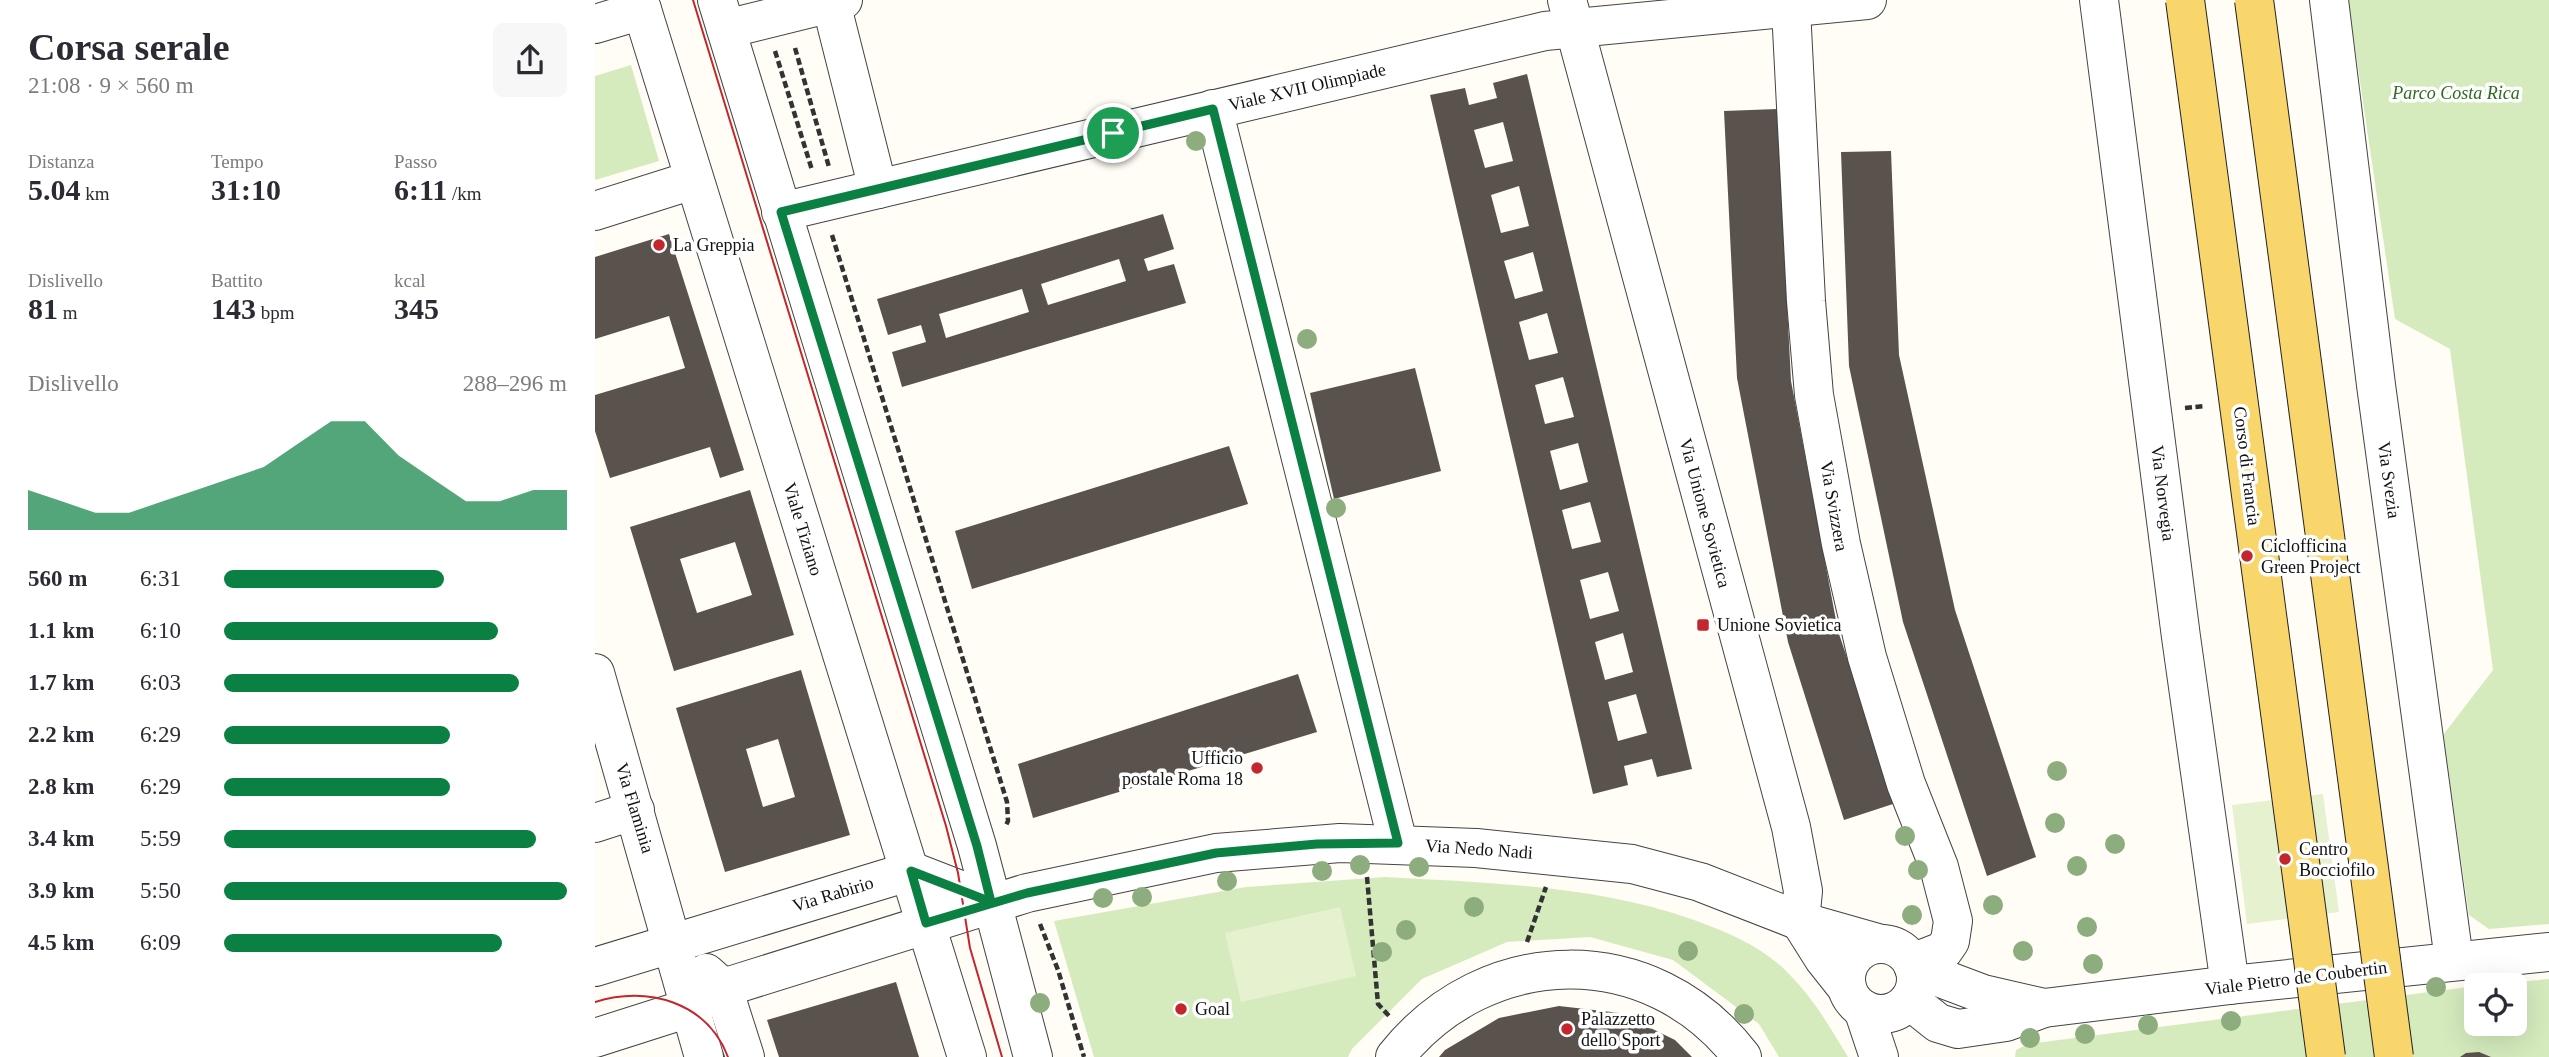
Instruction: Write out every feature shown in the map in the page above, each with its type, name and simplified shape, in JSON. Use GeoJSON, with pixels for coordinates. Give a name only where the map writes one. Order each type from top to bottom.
{"type":"FeatureCollection","features":[{"type":"Feature","properties":{"kind":"main road","name":"Corso di Francia"},"geometry":{"type":"LineString","coordinates":[[2185,0],[2326,1057]]}},
{"type":"Feature","properties":{"kind":"main road"},"geometry":{"type":"LineString","coordinates":[[2254,0],[2393,1057]]}},
{"type":"Feature","properties":{"kind":"street","name":"Viale XVII Olimpiade"},"geometry":{"type":"LineString","coordinates":[[781,212],[1532,34],[1570,14],[1791,9],[1867,0]]}},
{"type":"Feature","properties":{"kind":"street","name":"Via Norvegia"},"geometry":{"type":"LineString","coordinates":[[2099,0],[2230,985]]}},
{"type":"Feature","properties":{"kind":"street","name":"Via Svezia"},"geometry":{"type":"LineString","coordinates":[[2329,0],[2378,399],[2454,960]]}},
{"type":"Feature","properties":{"kind":"street"},"geometry":{"type":"LineString","coordinates":[[878,188],[837,1],[721,15],[977,846],[1017,903],[1033,1057]]}},
{"type":"Feature","properties":{"kind":"street"},"geometry":{"type":"LineString","coordinates":[[595,24],[641,5]]}},
{"type":"Feature","properties":{"kind":"street","name":"Viale Tiziano"},"geometry":{"type":"LineString","coordinates":[[641,5],[693,180],[967,1057]]}},
{"type":"Feature","properties":{"kind":"street","name":"Via Svizzera"},"geometry":{"type":"LineString","coordinates":[[1791,9],[1806,301],[1817,408],[1841,544],[1867,657],[1906,784],[1939,867],[1954,921],[1950,941],[1943,951],[1904,976]]}},
{"type":"Feature","properties":{"kind":"street","name":"Via Unione Sovietica"},"geometry":{"type":"LineString","coordinates":[[1570,14],[1794,838],[1803,891],[1800,921]]}},
{"type":"Feature","properties":{"kind":"street"},"geometry":{"type":"LineString","coordinates":[[1213,109],[1398,843]]}},
{"type":"Feature","properties":{"kind":"street"},"geometry":{"type":"LineString","coordinates":[[595,211],[693,180]]}},
{"type":"Feature","properties":{"kind":"street","name":"Via Flaminia"},"geometry":{"type":"LineString","coordinates":[[595,673],[704,1057]]}},
{"type":"Feature","properties":{"kind":"street"},"geometry":{"type":"LineString","coordinates":[[595,822],[635,810]]}},
{"type":"Feature","properties":{"kind":"street","name":"Via Nedo Nadi"},"geometry":{"type":"LineString","coordinates":[[1017,903],[1237,850],[1340,843],[1398,843],[1556,854],[1632,864],[1729,892],[1800,921],[1904,976],[2044,1008]]}},
{"type":"Feature","properties":{"kind":"street"},"geometry":{"type":"LineString","coordinates":[[911,871],[1017,903]]}},
{"type":"Feature","properties":{"kind":"street","name":"Via Rabirio"},"geometry":{"type":"LineString","coordinates":[[595,967],[911,871]]}},
{"type":"Feature","properties":{"kind":"street"},"geometry":{"type":"LineString","coordinates":[[595,1038],[689,1008],[723,988],[926,923],[1017,903]]}},
{"type":"Feature","properties":{"kind":"street"},"geometry":{"type":"LineString","coordinates":[[1800,921],[1824,960],[1855,998],[1885,1013],[1904,976]]}},
{"type":"Feature","properties":{"kind":"street"},"geometry":{"type":"LineString","coordinates":[[673,944],[723,988],[745,1057]]}},
{"type":"Feature","properties":{"kind":"street"},"geometry":{"type":"LineString","coordinates":[[1879,1057],[1847,975],[1854,957],[1862,950],[1904,976],[1945,1027],[1958,1029],[2006,1023],[2044,1008]]}},
{"type":"Feature","properties":{"kind":"street","name":"Viale Pietro de Coubertin"},"geometry":{"type":"LineString","coordinates":[[2044,1008],[2454,960],[2549,952]]}},
{"type":"Feature","properties":{"kind":"street"},"geometry":{"type":"LineString","coordinates":[[1403,1047],[1459,999],[1516,976],[1550,970],[1584,970],[1651,985],[1709,1021],[1742,1057]]}},
{"type":"Feature","properties":{"kind":"street"},"geometry":{"type":"LineString","coordinates":[[1904,976],[1951,1057]]}},
{"type":"Feature","properties":{"kind":"street"},"geometry":{"type":"LineString","coordinates":[[1986,1057],[1994,1039],[2006,1023]]}},
{"type":"Feature","properties":{"kind":"path"},"geometry":{"type":"LineString","coordinates":[[771,39],[813,171]]}},
{"type":"Feature","properties":{"kind":"path"},"geometry":{"type":"LineString","coordinates":[[793,40],[831,173]]}},
{"type":"Feature","properties":{"kind":"path"},"geometry":{"type":"LineString","coordinates":[[831,230],[1007,802],[1009,821],[1005,827]]}},
{"type":"Feature","properties":{"kind":"path"},"geometry":{"type":"LineString","coordinates":[[1366,872],[1378,1004],[1403,1047]]}},
{"type":"Feature","properties":{"kind":"path"},"geometry":{"type":"LineString","coordinates":[[1516,976],[1548,882]]}},
{"type":"Feature","properties":{"kind":"path"},"geometry":{"type":"LineString","coordinates":[[1017,903],[1050,946],[1084,1057]]}},
{"type":"Feature","properties":{"kind":"green space","name":"Parco Costa Rica"},"geometry":{"type":"Polygon","coordinates":[[[2348,0],[2549,0],[2549,924],[2489,929],[2469,915],[2443,735],[2493,670],[2450,349],[2395,319],[2348,0]]]}},
{"type":"Feature","properties":{"kind":"green space"},"geometry":{"type":"Polygon","coordinates":[[[631,65],[659,161],[595,180],[595,76],[631,65]]]}},
{"type":"Feature","properties":{"kind":"green space","name":"Centro Bocciofilo"},"geometry":{"type":"Polygon","coordinates":[[[2323,794],[2339,912],[2247,924],[2232,805],[2323,794]]]}},
{"type":"Feature","properties":{"kind":"green space"},"geometry":{"type":"Polygon","coordinates":[[[1385,877],[1503,884],[1580,893],[1656,908],[1694,920],[1755,947],[1776,962],[1812,1001],[1848,1057],[1779,1057],[1759,1024],[1673,960],[1590,937],[1507,942],[1422,979],[1352,1049],[1348,1057],[1094,1057],[1054,921],[1246,887],[1385,877]]]}},
{"type":"Feature","properties":{"kind":"green space"},"geometry":{"type":"Polygon","coordinates":[[[1340,907],[1356,976],[1241,1002],[1225,933],[1340,907]]]}},
{"type":"Feature","properties":{"kind":"green space"},"geometry":{"type":"Polygon","coordinates":[[[2549,979],[2549,1057],[2015,1057],[2016,1050],[2028,1044],[2464,988],[2464,1036],[2527,1036],[2527,981],[2549,979]]]}},
{"type":"Feature","properties":{"kind":"building"},"geometry":{"type":"Polygon","coordinates":[[[1527,74],[1692,769],[1657,777],[1652,759],[1624,766],[1628,785],[1593,794],[1430,95],[1465,88],[1469,105],[1497,98],[1493,83],[1527,74]],[[1503,122],[1474,130],[1485,168],[1513,161],[1503,122]],[[1519,186],[1491,195],[1501,233],[1529,226],[1519,186]],[[1533,252],[1504,261],[1515,299],[1543,291],[1533,252]],[[1547,313],[1519,322],[1529,360],[1558,353],[1547,313]],[[1563,377],[1535,385],[1545,424],[1574,417],[1563,377]],[[1578,443],[1550,451],[1560,490],[1588,482],[1578,443]],[[1590,502],[1562,510],[1572,549],[1601,542],[1590,502]],[[1608,572],[1580,580],[1590,619],[1619,611],[1608,572]],[[1623,633],[1595,642],[1605,680],[1633,672],[1623,633]],[[1636,694],[1608,702],[1618,741],[1647,733],[1636,694]]]}},
{"type":"Feature","properties":{"kind":"building"},"geometry":{"type":"Polygon","coordinates":[[[1777,109],[1791,381],[1838,631],[1896,803],[1844,820],[1788,642],[1737,378],[1724,111],[1777,109]]]}},
{"type":"Feature","properties":{"kind":"building"},"geometry":{"type":"Polygon","coordinates":[[[1891,151],[1899,355],[1955,610],[2036,857],[1987,876],[1903,622],[1849,366],[1841,152],[1891,151]]]}},
{"type":"Feature","properties":{"kind":"building"},"geometry":{"type":"Polygon","coordinates":[[[1163,214],[1174,249],[1144,259],[1148,271],[1174,264],[1186,303],[902,387],[892,352],[926,342],[921,325],[888,335],[877,299],[1163,214]],[[1119,259],[1041,284],[1048,305],[1126,281],[1119,259]],[[1022,289],[939,314],[946,338],[1029,312],[1022,289]]]}},
{"type":"Feature","properties":{"kind":"building"},"geometry":{"type":"Polygon","coordinates":[[[669,234],[744,470],[720,478],[710,447],[610,478],[595,431],[595,395],[685,368],[669,316],[595,339],[595,257],[669,234]]]}},
{"type":"Feature","properties":{"kind":"building"},"geometry":{"type":"Polygon","coordinates":[[[1415,368],[1441,471],[1334,499],[1310,393],[1415,368]]]}},
{"type":"Feature","properties":{"kind":"building"},"geometry":{"type":"Polygon","coordinates":[[[1229,446],[1248,504],[972,589],[955,531],[1229,446]]]}},
{"type":"Feature","properties":{"kind":"building"},"geometry":{"type":"Polygon","coordinates":[[[750,490],[794,635],[674,671],[630,527],[750,490]],[[735,542],[680,559],[697,613],[752,595],[735,542]]]}},
{"type":"Feature","properties":{"kind":"building"},"geometry":{"type":"Polygon","coordinates":[[[801,670],[850,835],[725,872],[676,708],[801,670]],[[778,739],[746,749],[763,807],[795,797],[778,739]]]}},
{"type":"Feature","properties":{"kind":"building"},"geometry":{"type":"Polygon","coordinates":[[[1298,674],[1317,732],[1033,818],[1018,764],[1298,674]]]}},
{"type":"Feature","properties":{"kind":"building"},"geometry":{"type":"Polygon","coordinates":[[[896,982],[919,1057],[779,1057],[767,1020],[896,982]]]}},
{"type":"Feature","properties":{"kind":"building","name":"Palazzetto dello Sport"},"geometry":{"type":"Polygon","coordinates":[[[1559,1006],[1620,1013],[1675,1040],[1692,1057],[1439,1057],[1445,1050],[1499,1018],[1559,1006]]]}},
{"type":"Feature","properties":{"kind":"building"},"geometry":{"type":"Polygon","coordinates":[[[2479,1052],[2491,1057],[2460,1057],[2466,1053],[2479,1052]]]}},
{"type":"Feature","properties":{"kind":"tram line"},"geometry":{"type":"LineString","coordinates":[[693,0],[946,826],[958,873],[970,948],[1002,1057]]}},
{"type":"Feature","properties":{"kind":"tram line"},"geometry":{"type":"LineString","coordinates":[[595,1002],[635,996],[673,1002],[706,1023],[728,1057]]}},
{"type":"Feature","properties":{"kind":"place","name":"La Greppia"},"geometry":{"type":"Point","coordinates":[659,245]}},
{"type":"Feature","properties":{"kind":"place","name":"Ciclofficina Green Project"},"geometry":{"type":"Point","coordinates":[2247,556]}},
{"type":"Feature","properties":{"kind":"place","name":"Unione Sovietica"},"geometry":{"type":"Point","coordinates":[1703,625]}},
{"type":"Feature","properties":{"kind":"place","name":"Ufficio postale Roma 18"},"geometry":{"type":"Point","coordinates":[1257,768]}},
{"type":"Feature","properties":{"kind":"place","name":"Centro Bocciofilo"},"geometry":{"type":"Point","coordinates":[2285,859]}},
{"type":"Feature","properties":{"kind":"place","name":"Goal"},"geometry":{"type":"Point","coordinates":[1181,1009]}},
{"type":"Feature","properties":{"kind":"place","name":"Palazzetto dello Sport"},"geometry":{"type":"Point","coordinates":[1567,1029]}},
{"type":"Feature","properties":{"kind":"route"},"geometry":{"type":"LineString","coordinates":[[1213,109],[1398,843],[1317,844],[1216,853],[1027,893],[926,923],[911,871],[991,902],[977,846],[781,212],[1113,133],[1213,109]]}}]}
